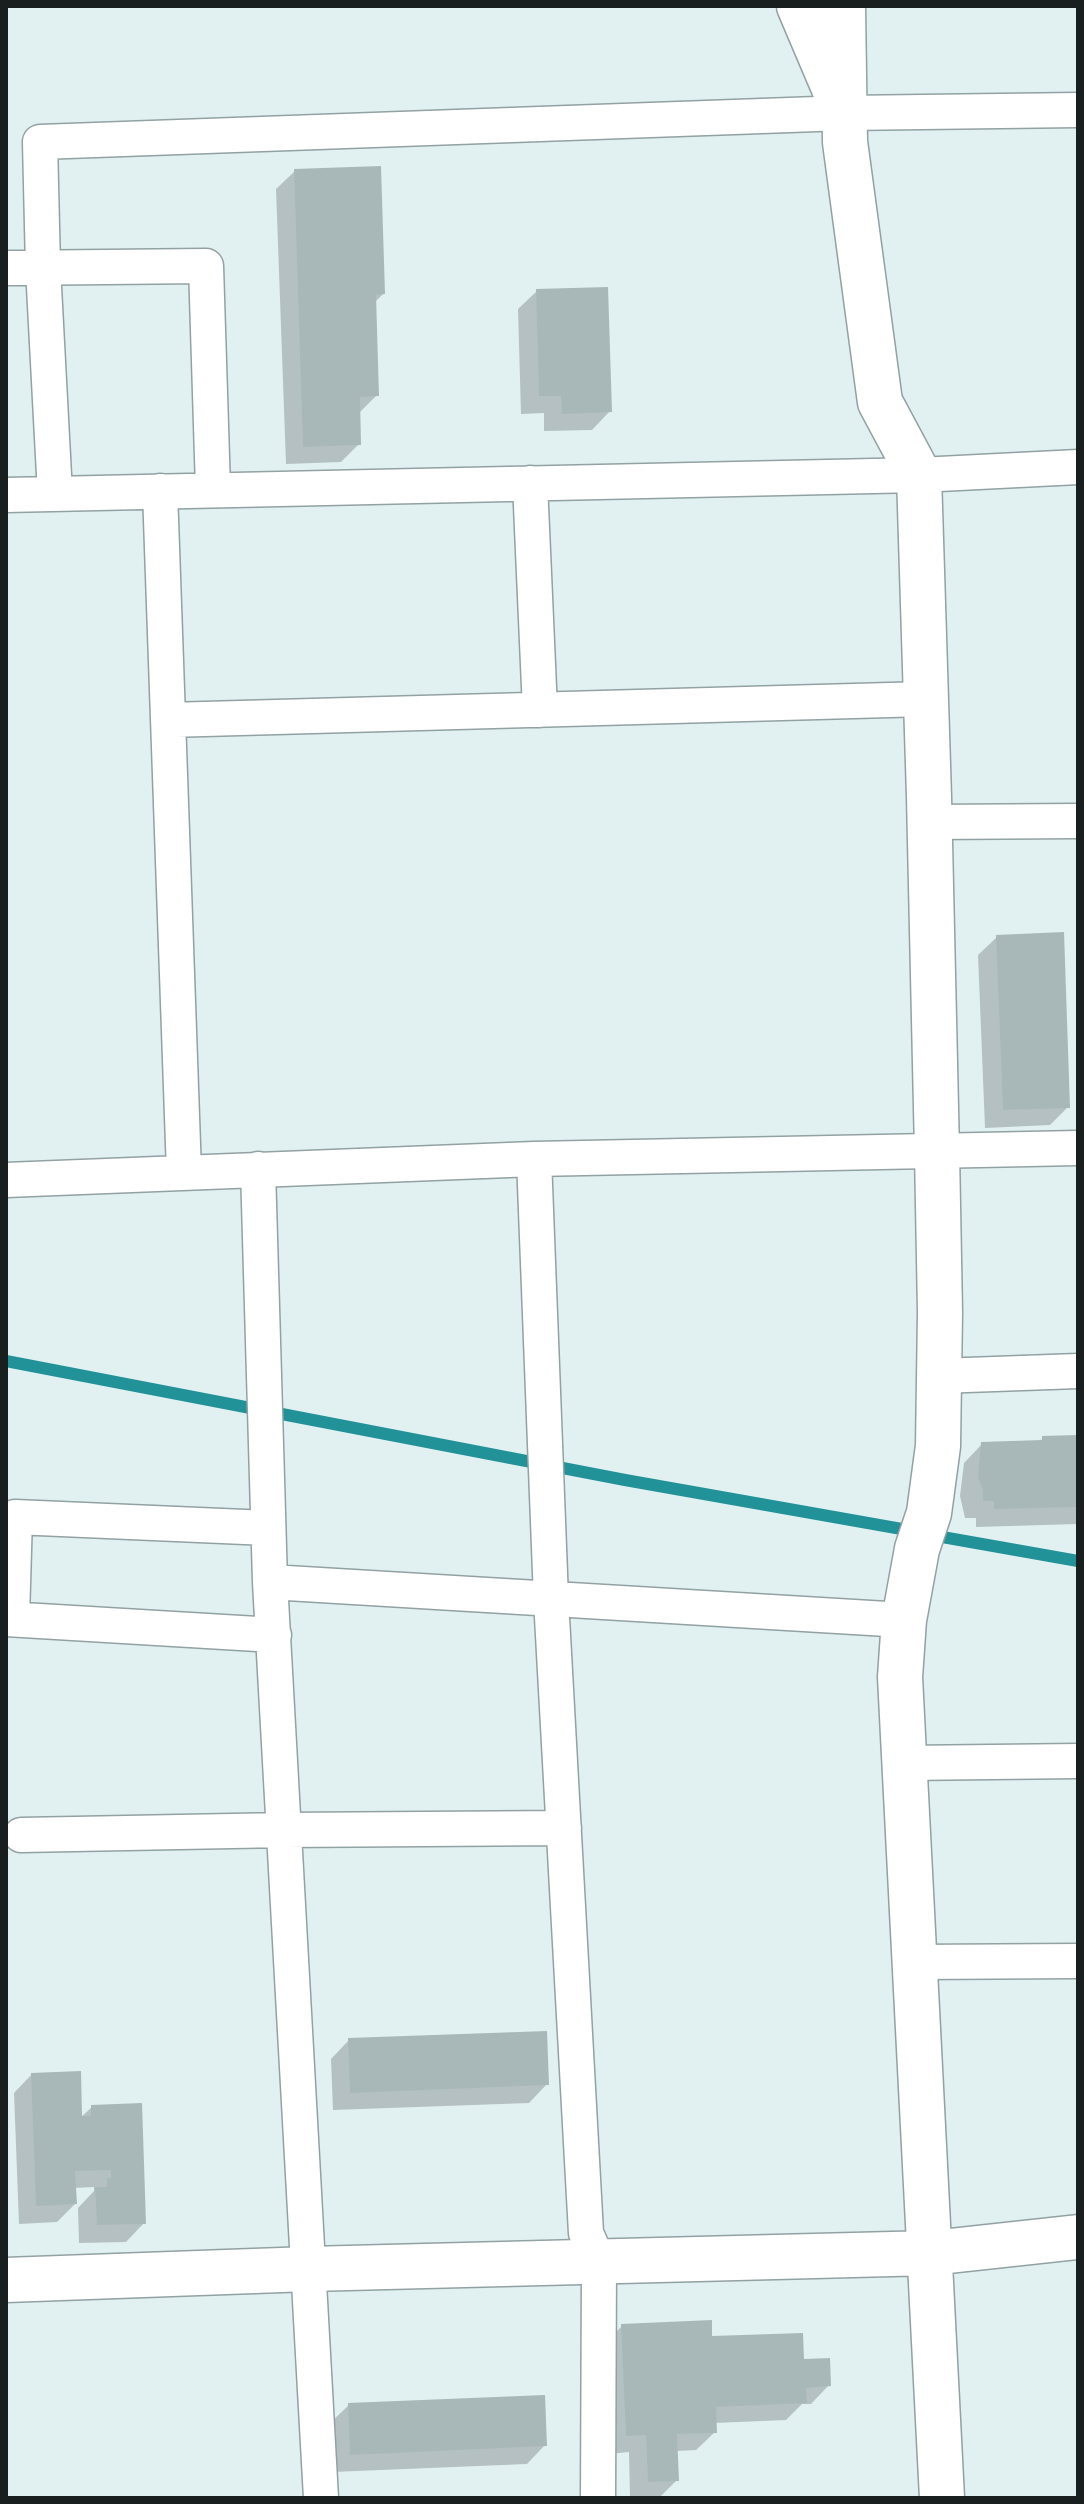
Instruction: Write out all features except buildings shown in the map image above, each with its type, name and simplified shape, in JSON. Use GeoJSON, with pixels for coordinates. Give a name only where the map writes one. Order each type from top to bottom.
{"type":"FeatureCollection","features":[{"type":"Feature","properties":{"kind":"street"},"geometry":{"type":"LineString","coordinates":[[799,6],[845,113]]}},
{"type":"Feature","properties":{"kind":"street"},"geometry":{"type":"LineString","coordinates":[[843,6],[846,157],[880,402],[919,475],[937,1152],[938,1446],[904,1620],[900,1677],[942,2498]]}},
{"type":"Feature","properties":{"kind":"street"},"geometry":{"type":"LineString","coordinates":[[55,494],[40,142],[845,113],[1078,110]]}},
{"type":"Feature","properties":{"kind":"street"},"geometry":{"type":"LineString","coordinates":[[6,268],[206,266],[213,489]]}},
{"type":"Feature","properties":{"kind":"street"},"geometry":{"type":"LineString","coordinates":[[6,495],[919,475],[1078,467]]}},
{"type":"Feature","properties":{"kind":"street"},"geometry":{"type":"LineString","coordinates":[[530,483],[540,710]]}},
{"type":"Feature","properties":{"kind":"street"},"geometry":{"type":"LineString","coordinates":[[160,491],[184,1173]]}},
{"type":"Feature","properties":{"kind":"street"},"geometry":{"type":"LineString","coordinates":[[168,720],[926,699]]}},
{"type":"Feature","properties":{"kind":"street"},"geometry":{"type":"LineString","coordinates":[[930,822],[1078,821]]}},
{"type":"Feature","properties":{"kind":"street"},"geometry":{"type":"LineString","coordinates":[[6,1180],[534,1159],[1078,1148]]}},
{"type":"Feature","properties":{"kind":"street"},"geometry":{"type":"LineString","coordinates":[[534,1159],[551,1599],[586,2233],[599,2263],[598,2498]]}},
{"type":"Feature","properties":{"kind":"street"},"geometry":{"type":"LineString","coordinates":[[258,1169],[270,1582],[321,2498]]}},
{"type":"Feature","properties":{"kind":"street"},"geometry":{"type":"LineString","coordinates":[[939,1376],[1078,1371]]}},
{"type":"Feature","properties":{"kind":"street"},"geometry":{"type":"LineString","coordinates":[[268,1528],[15,1517],[9,1619],[274,1635]]}},
{"type":"Feature","properties":{"kind":"street"},"geometry":{"type":"LineString","coordinates":[[270,1582],[904,1620]]}},
{"type":"Feature","properties":{"kind":"street"},"geometry":{"type":"LineString","coordinates":[[905,1763],[1078,1761]]}},
{"type":"Feature","properties":{"kind":"street"},"geometry":{"type":"LineString","coordinates":[[21,1835],[564,1828]]}},
{"type":"Feature","properties":{"kind":"street"},"geometry":{"type":"LineString","coordinates":[[915,1962],[1078,1961]]}},
{"type":"Feature","properties":{"kind":"street"},"geometry":{"type":"LineString","coordinates":[[6,2280],[931,2253],[1078,2237]]}},
{"type":"Feature","properties":{"kind":"waterway"},"geometry":{"type":"LineString","coordinates":[[6,1361],[625,1480],[913,1531]]}},
{"type":"Feature","properties":{"kind":"waterway"},"geometry":{"type":"LineString","coordinates":[[931,1535],[1078,1561]]}}]}
